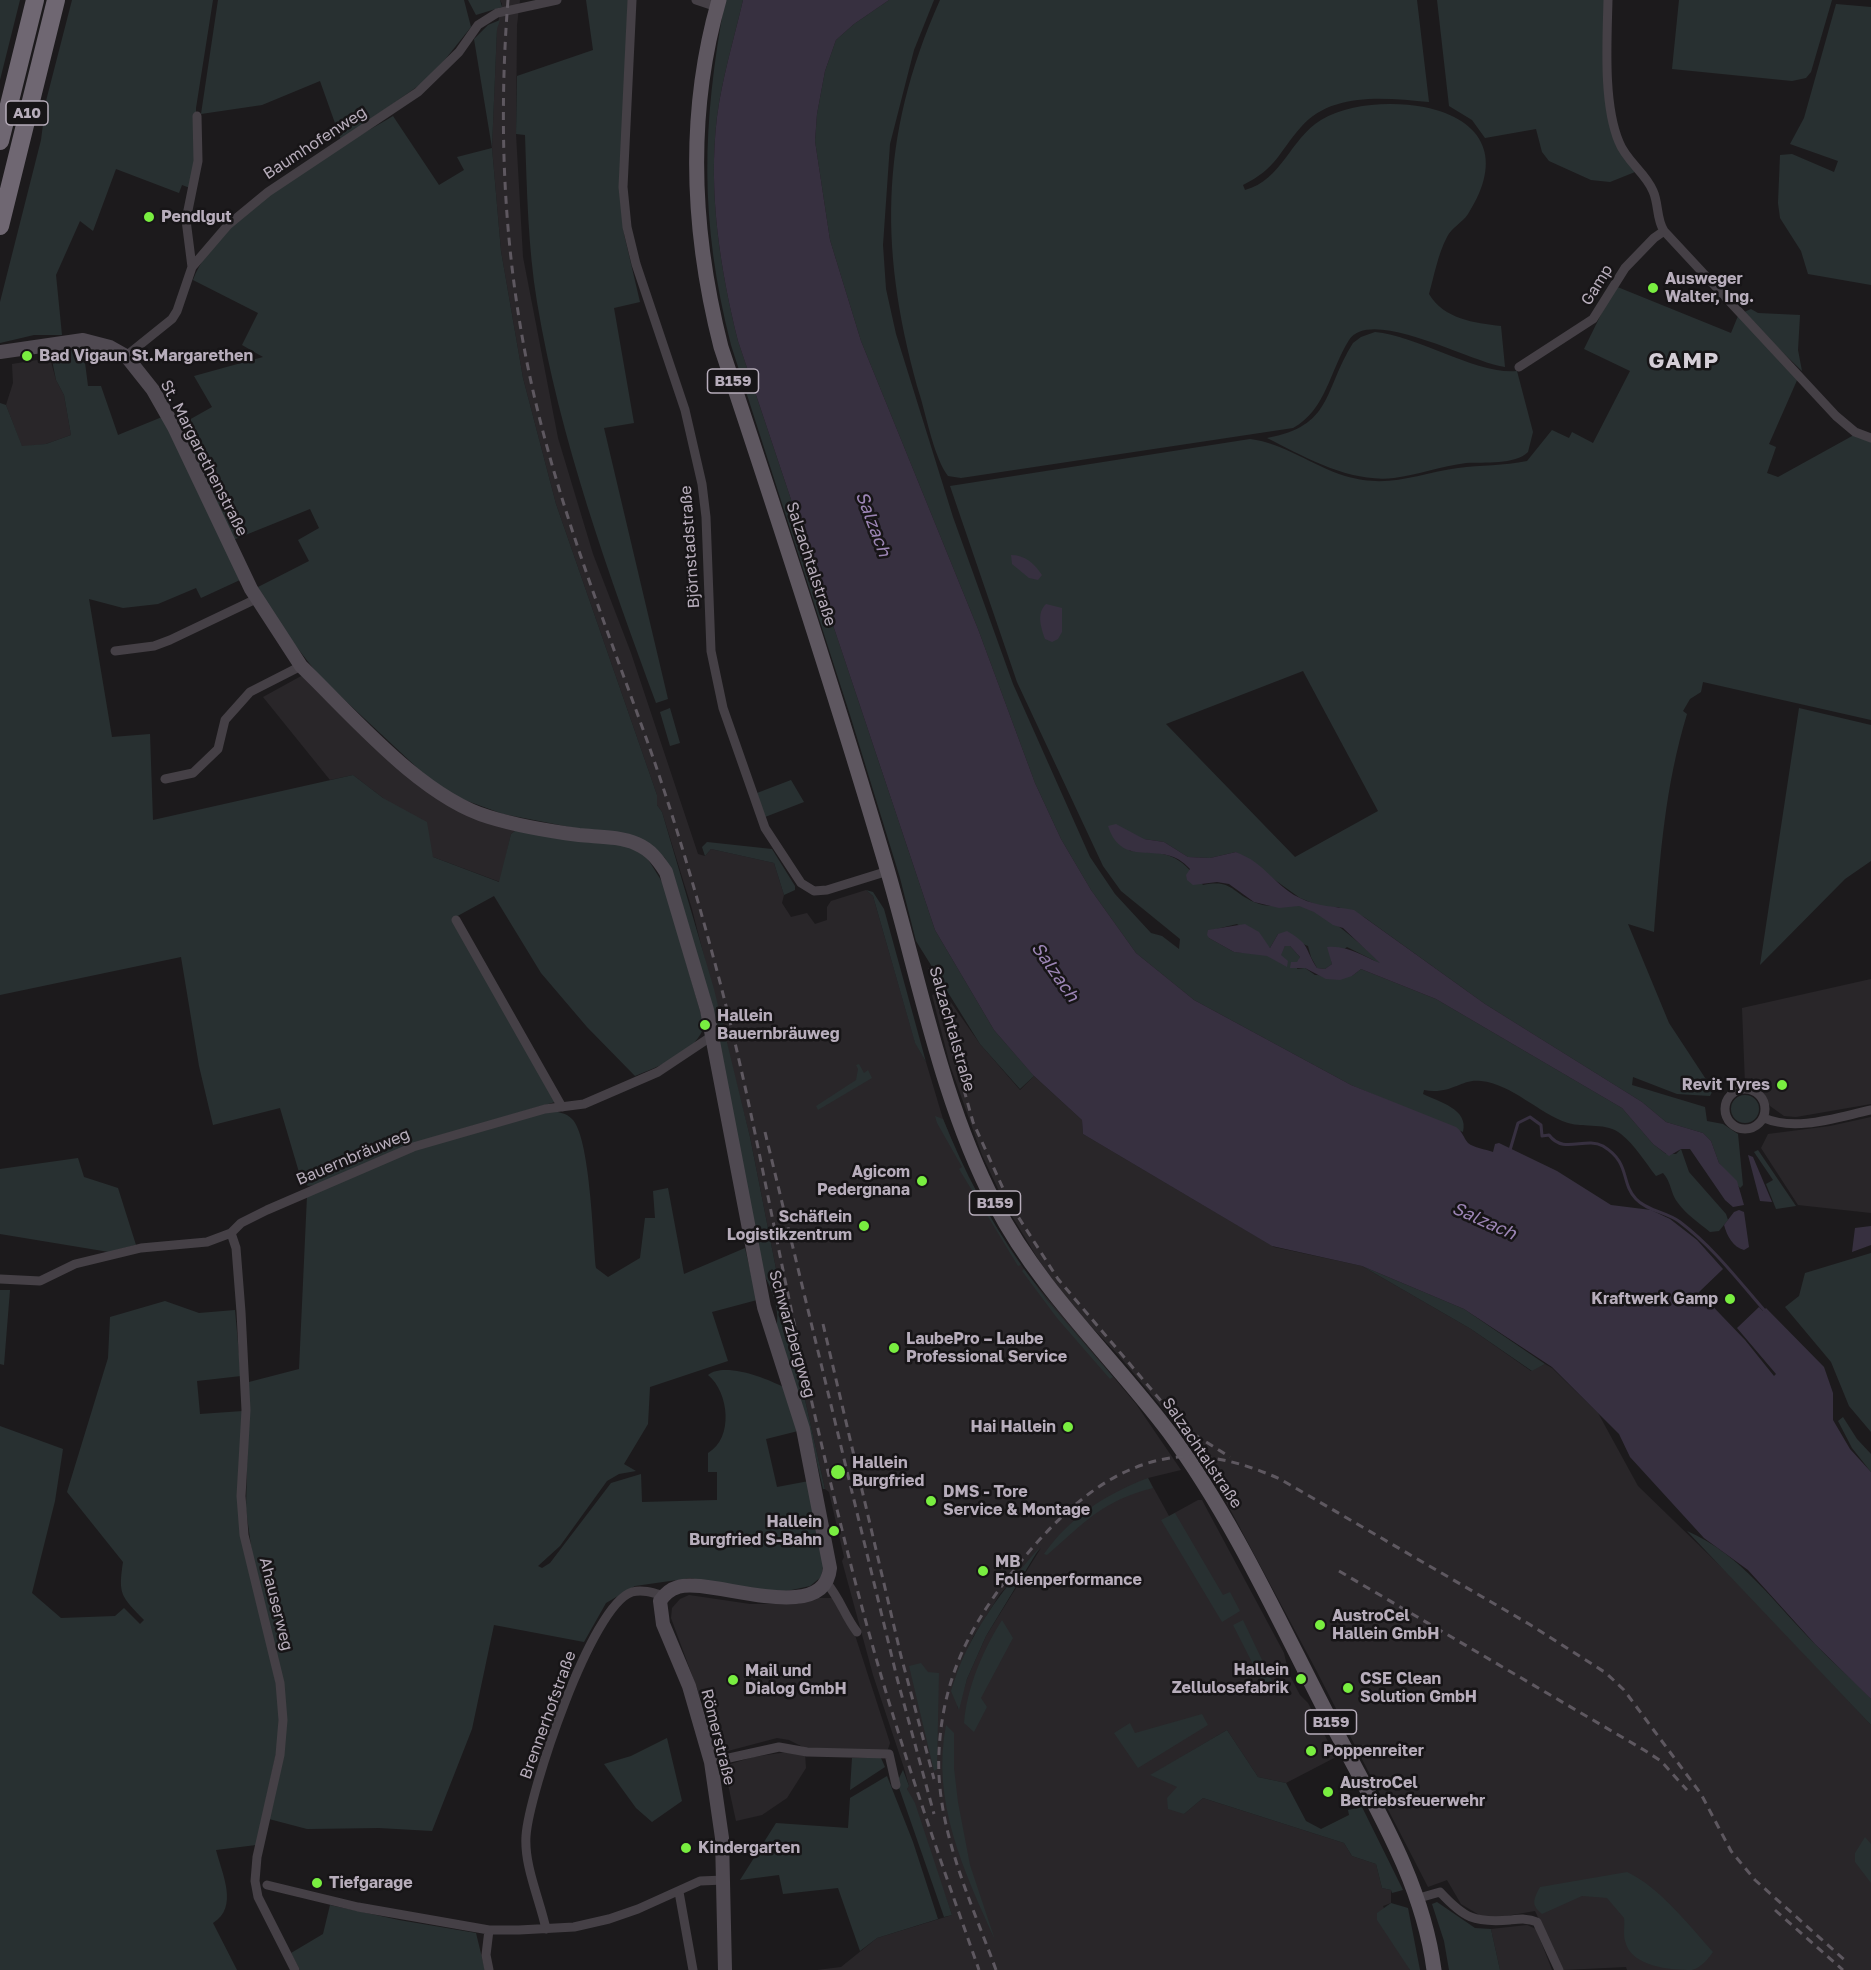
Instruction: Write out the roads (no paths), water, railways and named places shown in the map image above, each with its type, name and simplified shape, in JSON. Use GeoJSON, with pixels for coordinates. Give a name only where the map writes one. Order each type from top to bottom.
{"type":"FeatureCollection","features":[{"type":"Feature","properties":{"kind":"highway","name":"A10"},"geometry":{"type":"LineString","coordinates":[[0,141],[35,0]]}},
{"type":"Feature","properties":{"kind":"highway","name":"A10"},"geometry":{"type":"LineString","coordinates":[[0,226],[56,0]]}},
{"type":"Feature","properties":{"kind":"main road","name":"Salzachtalstraße"},"geometry":{"type":"LineString","coordinates":[[718,3],[705,60],[695,159],[697,208],[710,302],[722,347],[846,727],[963,1134],[995,1204],[1029,1263],[1056,1299],[1147,1404],[1194,1468],[1239,1543],[1391,1838],[1419,1898],[1434,1970]]}},
{"type":"Feature","properties":{"kind":"street","name":"Baumhofenweg"},"geometry":{"type":"LineString","coordinates":[[126,356],[172,319],[192,267],[228,225],[268,192],[418,92],[459,52],[478,24],[497,13],[557,0]]}},
{"type":"Feature","properties":{"kind":"street","name":"Björnstadstraße"},"geometry":{"type":"LineString","coordinates":[[632,0],[623,187],[627,227],[642,285],[685,410],[702,484],[706,517],[711,651],[723,708],[765,828],[801,883],[814,891],[827,890],[888,871]]}},
{"type":"Feature","properties":{"kind":"street"},"geometry":{"type":"LineString","coordinates":[[696,0],[718,3]]}},
{"type":"Feature","properties":{"kind":"street"},"geometry":{"type":"LineString","coordinates":[[1608,0],[1607,68],[1616,136],[1625,154],[1653,190],[1659,224],[1836,416],[1855,432],[1871,438]]}},
{"type":"Feature","properties":{"kind":"street"},"geometry":{"type":"LineString","coordinates":[[192,267],[186,220],[198,161],[197,116]]}},
{"type":"Feature","properties":{"kind":"street","name":"Gamp"},"geometry":{"type":"LineString","coordinates":[[1519,367],[1593,319],[1625,268],[1654,238],[1664,231]]}},
{"type":"Feature","properties":{"kind":"street","name":"St. Margarethenstraße"},"geometry":{"type":"LineString","coordinates":[[0,352],[82,340],[110,347],[126,356],[153,390],[174,427],[256,599],[301,666],[417,777],[444,797],[488,817],[539,829],[627,840],[652,853],[670,883],[712,1036]]}},
{"type":"Feature","properties":{"kind":"street"},"geometry":{"type":"LineString","coordinates":[[115,651],[154,646],[256,599]]}},
{"type":"Feature","properties":{"kind":"street"},"geometry":{"type":"LineString","coordinates":[[165,779],[193,773],[218,749],[225,720],[250,692],[301,666]]}},
{"type":"Feature","properties":{"kind":"street"},"geometry":{"type":"LineString","coordinates":[[456,920],[562,1107]]}},
{"type":"Feature","properties":{"kind":"street","name":"Bauernbräuweg"},"geometry":{"type":"LineString","coordinates":[[0,1279],[40,1281],[75,1264],[141,1248],[207,1242],[231,1233],[241,1223],[267,1210],[413,1147],[562,1107],[584,1104],[658,1072],[712,1036]]}},
{"type":"Feature","properties":{"kind":"street","name":"Schwarzbergweg"},"geometry":{"type":"LineString","coordinates":[[712,1036],[764,1306],[803,1429],[814,1479],[829,1557],[830,1568],[826,1582]]}},
{"type":"Feature","properties":{"kind":"street"},"geometry":{"type":"LineString","coordinates":[[1751,1090],[1762,1098],[1765,1105],[1764,1118],[1754,1128],[1747,1130],[1735,1127],[1726,1116],[1726,1102],[1737,1091],[1751,1090]]}},
{"type":"Feature","properties":{"kind":"street"},"geometry":{"type":"LineString","coordinates":[[1764,1118],[1784,1124],[1802,1123],[1871,1110]]}},
{"type":"Feature","properties":{"kind":"street","name":"Ahauserweg"},"geometry":{"type":"LineString","coordinates":[[231,1233],[236,1248],[242,1312],[246,1410],[241,1496],[244,1535],[280,1683],[283,1720],[280,1755],[256,1857],[255,1881],[258,1897],[296,1970]]}},
{"type":"Feature","properties":{"kind":"street"},"geometry":{"type":"LineString","coordinates":[[664,1596],[677,1587],[686,1585],[751,1595],[804,1595],[814,1593],[826,1582],[841,1600],[849,1622],[857,1632]]}},
{"type":"Feature","properties":{"kind":"street","name":"Brennerhofstraße"},"geometry":{"type":"LineString","coordinates":[[546,1929],[531,1874],[526,1839],[533,1803],[554,1731],[587,1650],[613,1608],[631,1592],[644,1591],[664,1596]]}},
{"type":"Feature","properties":{"kind":"street","name":"Römerstraße"},"geometry":{"type":"LineString","coordinates":[[664,1596],[659,1607],[663,1624],[689,1686],[711,1762],[722,1838],[725,1970]]}},
{"type":"Feature","properties":{"kind":"street"},"geometry":{"type":"LineString","coordinates":[[711,1762],[779,1747],[807,1752],[889,1754],[896,1785]]}},
{"type":"Feature","properties":{"kind":"street"},"geometry":{"type":"LineString","coordinates":[[267,1885],[358,1907],[489,1930],[546,1929],[609,1919],[680,1892],[699,1881],[724,1880]]}},
{"type":"Feature","properties":{"kind":"street"},"geometry":{"type":"LineString","coordinates":[[680,1892],[693,1970]]}},
{"type":"Feature","properties":{"kind":"street"},"geometry":{"type":"LineString","coordinates":[[1419,1898],[1440,1892],[1454,1907],[1473,1920],[1488,1922],[1528,1918],[1537,1922],[1559,1970]]}},
{"type":"Feature","properties":{"kind":"street"},"geometry":{"type":"LineString","coordinates":[[489,1930],[486,1955],[489,1970]]}},
{"type":"Feature","properties":{"kind":"water","name":"Salzach"},"geometry":{"type":"Polygon","coordinates":[[[743,0],[889,0],[854,24],[836,40],[825,71],[817,114],[815,141],[830,240],[861,341],[978,629],[1035,783],[1061,839],[1091,890],[1136,953],[1194,1000],[1351,1085],[1456,1127],[1473,1146],[1493,1152],[1495,1144],[1499,1143],[1557,1171],[1611,1205],[1651,1210],[1670,1219],[1697,1240],[1723,1269],[1699,1292],[1745,1340],[1774,1376],[1776,1374],[1737,1328],[1759,1307],[1763,1311],[1766,1308],[1824,1367],[1833,1393],[1833,1420],[1850,1449],[1871,1472],[1871,1699],[1815,1644],[1748,1570],[1704,1538],[1630,1457],[1619,1434],[1552,1367],[1464,1309],[1362,1266],[1272,1246],[1083,1134],[1082,1120],[1033,1075],[994,1030],[935,930],[738,341],[717,230],[714,173],[719,102],[743,0]]]}},
{"type":"Feature","properties":{"kind":"water"},"geometry":{"type":"Polygon","coordinates":[[[1011,555],[1029,560],[1042,575],[1038,580],[1029,578],[1012,564],[1011,555]]]}},
{"type":"Feature","properties":{"kind":"water"},"geometry":{"type":"Polygon","coordinates":[[[1046,604],[1062,608],[1062,632],[1058,639],[1052,642],[1045,639],[1041,625],[1040,616],[1046,604]]]}},
{"type":"Feature","properties":{"kind":"water"},"geometry":{"type":"Polygon","coordinates":[[[1116,824],[1144,839],[1164,842],[1188,857],[1210,858],[1236,852],[1254,861],[1282,887],[1300,898],[1320,905],[1354,910],[1485,1004],[1642,1102],[1666,1122],[1703,1133],[1711,1141],[1719,1163],[1737,1181],[1744,1205],[1733,1207],[1725,1200],[1690,1149],[1681,1149],[1669,1156],[1653,1144],[1622,1108],[1436,999],[1361,969],[1352,976],[1340,980],[1326,979],[1305,968],[1290,968],[1291,962],[1297,962],[1300,957],[1290,946],[1285,946],[1281,955],[1288,961],[1287,967],[1267,956],[1234,952],[1209,938],[1208,930],[1245,924],[1259,932],[1270,948],[1278,934],[1287,931],[1304,944],[1317,968],[1325,969],[1332,964],[1327,947],[1348,949],[1380,963],[1343,928],[1333,925],[1314,912],[1299,906],[1279,908],[1254,902],[1229,884],[1217,882],[1193,885],[1187,880],[1186,875],[1190,869],[1179,860],[1168,855],[1123,848],[1115,840],[1108,826],[1116,824]]]}},
{"type":"Feature","properties":{"kind":"water"},"geometry":{"type":"Polygon","coordinates":[[[1748,1155],[1753,1157],[1772,1202],[1760,1201],[1748,1155]]]}},
{"type":"Feature","properties":{"kind":"water"},"geometry":{"type":"Polygon","coordinates":[[[1739,1210],[1744,1212],[1749,1247],[1744,1250],[1731,1241],[1724,1225],[1734,1212],[1739,1210]]]}},
{"type":"Feature","properties":{"kind":"water"},"geometry":{"type":"Polygon","coordinates":[[[1871,1226],[1871,1245],[1852,1252],[1855,1228],[1871,1226]]]}},
{"type":"Feature","properties":{"kind":"waterway"},"geometry":{"type":"LineString","coordinates":[[1510,1150],[1518,1123],[1530,1117],[1541,1125],[1542,1136],[1549,1135],[1561,1144],[1596,1143],[1603,1146],[1618,1159],[1631,1193],[1636,1199],[1675,1219],[1692,1232],[1725,1264],[1765,1311]]}},
{"type":"Feature","properties":{"kind":"railway"},"geometry":{"type":"LineString","coordinates":[[508,0],[503,105],[507,210],[518,313],[539,416],[576,541],[659,774],[702,915],[740,1063],[798,1341],[856,1584],[882,1680],[979,1970]]}},
{"type":"Feature","properties":{"kind":"railway"},"geometry":{"type":"LineString","coordinates":[[930,968],[973,1122],[1010,1204],[1058,1279],[1178,1421],[1195,1435],[1230,1457]]}},
{"type":"Feature","properties":{"kind":"railway"},"geometry":{"type":"LineString","coordinates":[[765,1132],[897,1678],[934,1814]]}},
{"type":"Feature","properties":{"kind":"railway"},"geometry":{"type":"LineString","coordinates":[[823,1324],[901,1656],[934,1779]]}},
{"type":"Feature","properties":{"kind":"railway"},"geometry":{"type":"LineString","coordinates":[[996,1970],[957,1863],[949,1836],[939,1780],[942,1721],[956,1666],[967,1641],[996,1594],[1033,1547],[1062,1517],[1111,1479],[1149,1463],[1184,1457],[1226,1461],[1280,1479],[1529,1624],[1606,1673],[1624,1690],[1701,1794],[1731,1851],[1755,1880],[1848,1963]]}},
{"type":"Feature","properties":{"kind":"railway"},"geometry":{"type":"LineString","coordinates":[[1339,1571],[1644,1750],[1661,1761],[1687,1790]]}},
{"type":"Feature","properties":{"kind":"railway"},"geometry":{"type":"LineString","coordinates":[[1775,1910],[1843,1970]]}},
{"type":"Feature","properties":{"kind":"place","name":"Pendlgut"},"geometry":{"type":"Point","coordinates":[149,217]}},
{"type":"Feature","properties":{"kind":"place","name":"Ausweger Walter, Ing."},"geometry":{"type":"Point","coordinates":[1653,288]}},
{"type":"Feature","properties":{"kind":"place","name":"Bad Vigaun St.Margarethen"},"geometry":{"type":"Point","coordinates":[27,356]}},
{"type":"Feature","properties":{"kind":"place","name":"Hallein Bauernbräuweg"},"geometry":{"type":"Point","coordinates":[705,1025]}},
{"type":"Feature","properties":{"kind":"place","name":"Revit Tyres"},"geometry":{"type":"Point","coordinates":[1782,1085]}},
{"type":"Feature","properties":{"kind":"place","name":"Agicom Pedergnana"},"geometry":{"type":"Point","coordinates":[922,1181]}},
{"type":"Feature","properties":{"kind":"place","name":"Schäflein Logistikzentrum"},"geometry":{"type":"Point","coordinates":[864,1226]}},
{"type":"Feature","properties":{"kind":"place","name":"Kraftwerk Gamp"},"geometry":{"type":"Point","coordinates":[1730,1299]}},
{"type":"Feature","properties":{"kind":"place","name":"LaubePro – Laube Professional Service"},"geometry":{"type":"Point","coordinates":[894,1348]}},
{"type":"Feature","properties":{"kind":"place","name":"Hai Hallein"},"geometry":{"type":"Point","coordinates":[1068,1427]}},
{"type":"Feature","properties":{"kind":"place","name":"Hallein Burgfried"},"geometry":{"type":"Point","coordinates":[838,1472]}},
{"type":"Feature","properties":{"kind":"place","name":"DMS - Tore Service & Montage"},"geometry":{"type":"Point","coordinates":[931,1501]}},
{"type":"Feature","properties":{"kind":"place","name":"Hallein Burgfried S-Bahn"},"geometry":{"type":"Point","coordinates":[834,1531]}},
{"type":"Feature","properties":{"kind":"place","name":"MB Folienperformance"},"geometry":{"type":"Point","coordinates":[983,1571]}},
{"type":"Feature","properties":{"kind":"place","name":"AustroCel Hallein GmbH"},"geometry":{"type":"Point","coordinates":[1320,1625]}},
{"type":"Feature","properties":{"kind":"place","name":"Hallein Zellulosefabrik"},"geometry":{"type":"Point","coordinates":[1301,1679]}},
{"type":"Feature","properties":{"kind":"place","name":"Mail und Dialog GmbH"},"geometry":{"type":"Point","coordinates":[733,1680]}},
{"type":"Feature","properties":{"kind":"place","name":"CSE Clean Solution GmbH"},"geometry":{"type":"Point","coordinates":[1348,1688]}},
{"type":"Feature","properties":{"kind":"place","name":"Poppenreiter"},"geometry":{"type":"Point","coordinates":[1311,1751]}},
{"type":"Feature","properties":{"kind":"place","name":"AustroCel Betriebsfeuerwehr"},"geometry":{"type":"Point","coordinates":[1328,1792]}},
{"type":"Feature","properties":{"kind":"place","name":"Kindergarten"},"geometry":{"type":"Point","coordinates":[686,1848]}},
{"type":"Feature","properties":{"kind":"place","name":"Tiefgarage"},"geometry":{"type":"Point","coordinates":[317,1883]}},
{"type":"Feature","properties":{"kind":"district","name":"GAMP"},"geometry":{"type":"Point","coordinates":[1684,361]}}]}
